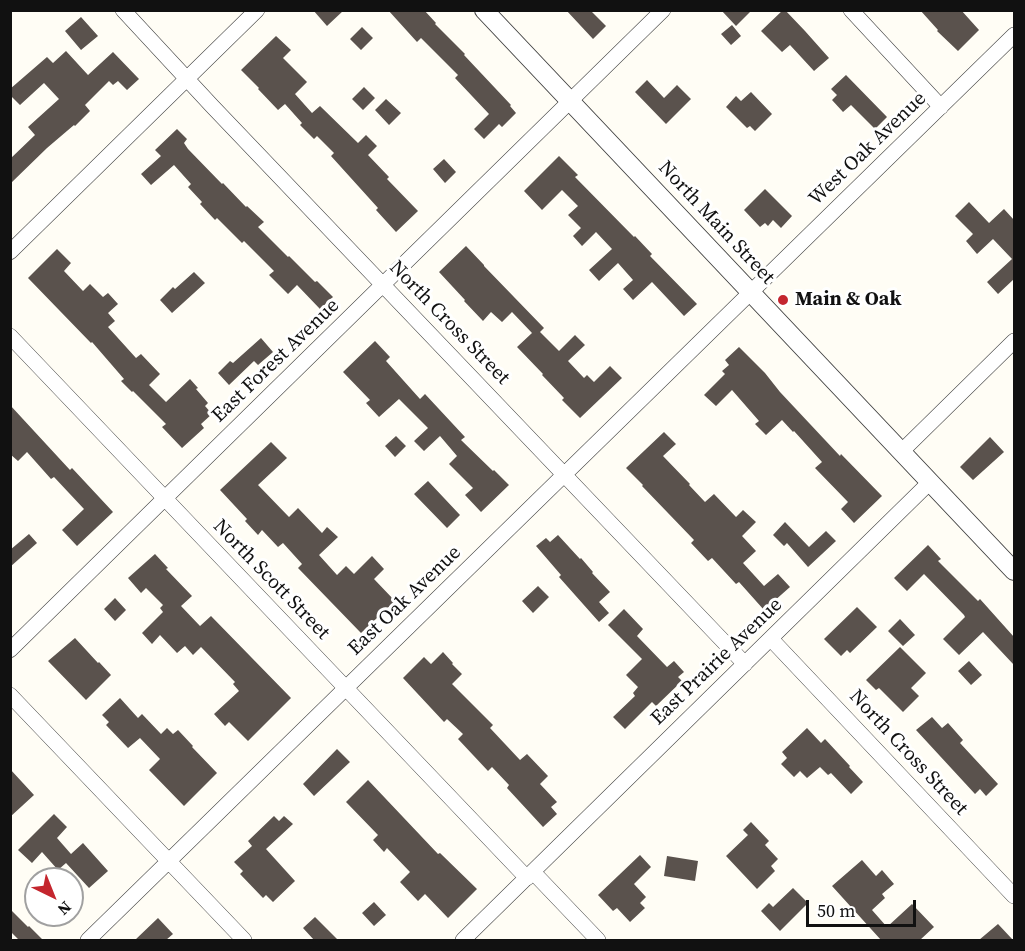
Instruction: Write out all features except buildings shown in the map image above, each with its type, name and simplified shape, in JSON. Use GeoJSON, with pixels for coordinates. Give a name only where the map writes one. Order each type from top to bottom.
{"type":"FeatureCollection","features":[{"type":"Feature","properties":{"kind":"street","name":"North Cross Street"},"geometry":{"type":"LineString","coordinates":[[123,10],[745,664]]}},
{"type":"Feature","properties":{"kind":"street"},"geometry":{"type":"LineString","coordinates":[[10,252],[256,10]]}},
{"type":"Feature","properties":{"kind":"street","name":"North Main Street"},"geometry":{"type":"LineString","coordinates":[[484,10],[1014,571]]}},
{"type":"Feature","properties":{"kind":"street","name":"East Forest Avenue"},"geometry":{"type":"LineString","coordinates":[[10,650],[663,10]]}},
{"type":"Feature","properties":{"kind":"street"},"geometry":{"type":"LineString","coordinates":[[851,10],[941,106]]}},
{"type":"Feature","properties":{"kind":"street","name":"West Oak Avenue"},"geometry":{"type":"LineString","coordinates":[[751,292],[1014,35]]}},
{"type":"Feature","properties":{"kind":"street","name":"East Oak Avenue"},"geometry":{"type":"LineString","coordinates":[[88,940],[751,292]]}},
{"type":"Feature","properties":{"kind":"street","name":"North Scott Street"},"geometry":{"type":"LineString","coordinates":[[10,336],[346,688],[530,875],[598,940]]}},
{"type":"Feature","properties":{"kind":"street"},"geometry":{"type":"LineString","coordinates":[[902,452],[1014,341]]}},
{"type":"Feature","properties":{"kind":"street","name":"East Prairie Avenue"},"geometry":{"type":"LineString","coordinates":[[463,940],[930,482]]}},
{"type":"Feature","properties":{"kind":"street","name":"North Cross Street"},"geometry":{"type":"LineString","coordinates":[[771,639],[1014,896]]}},
{"type":"Feature","properties":{"kind":"street"},"geometry":{"type":"LineString","coordinates":[[10,695],[244,940]]}},
{"type":"Feature","properties":{"kind":"place","name":"Main & Oak"},"geometry":{"type":"Point","coordinates":[783,300]}}]}
